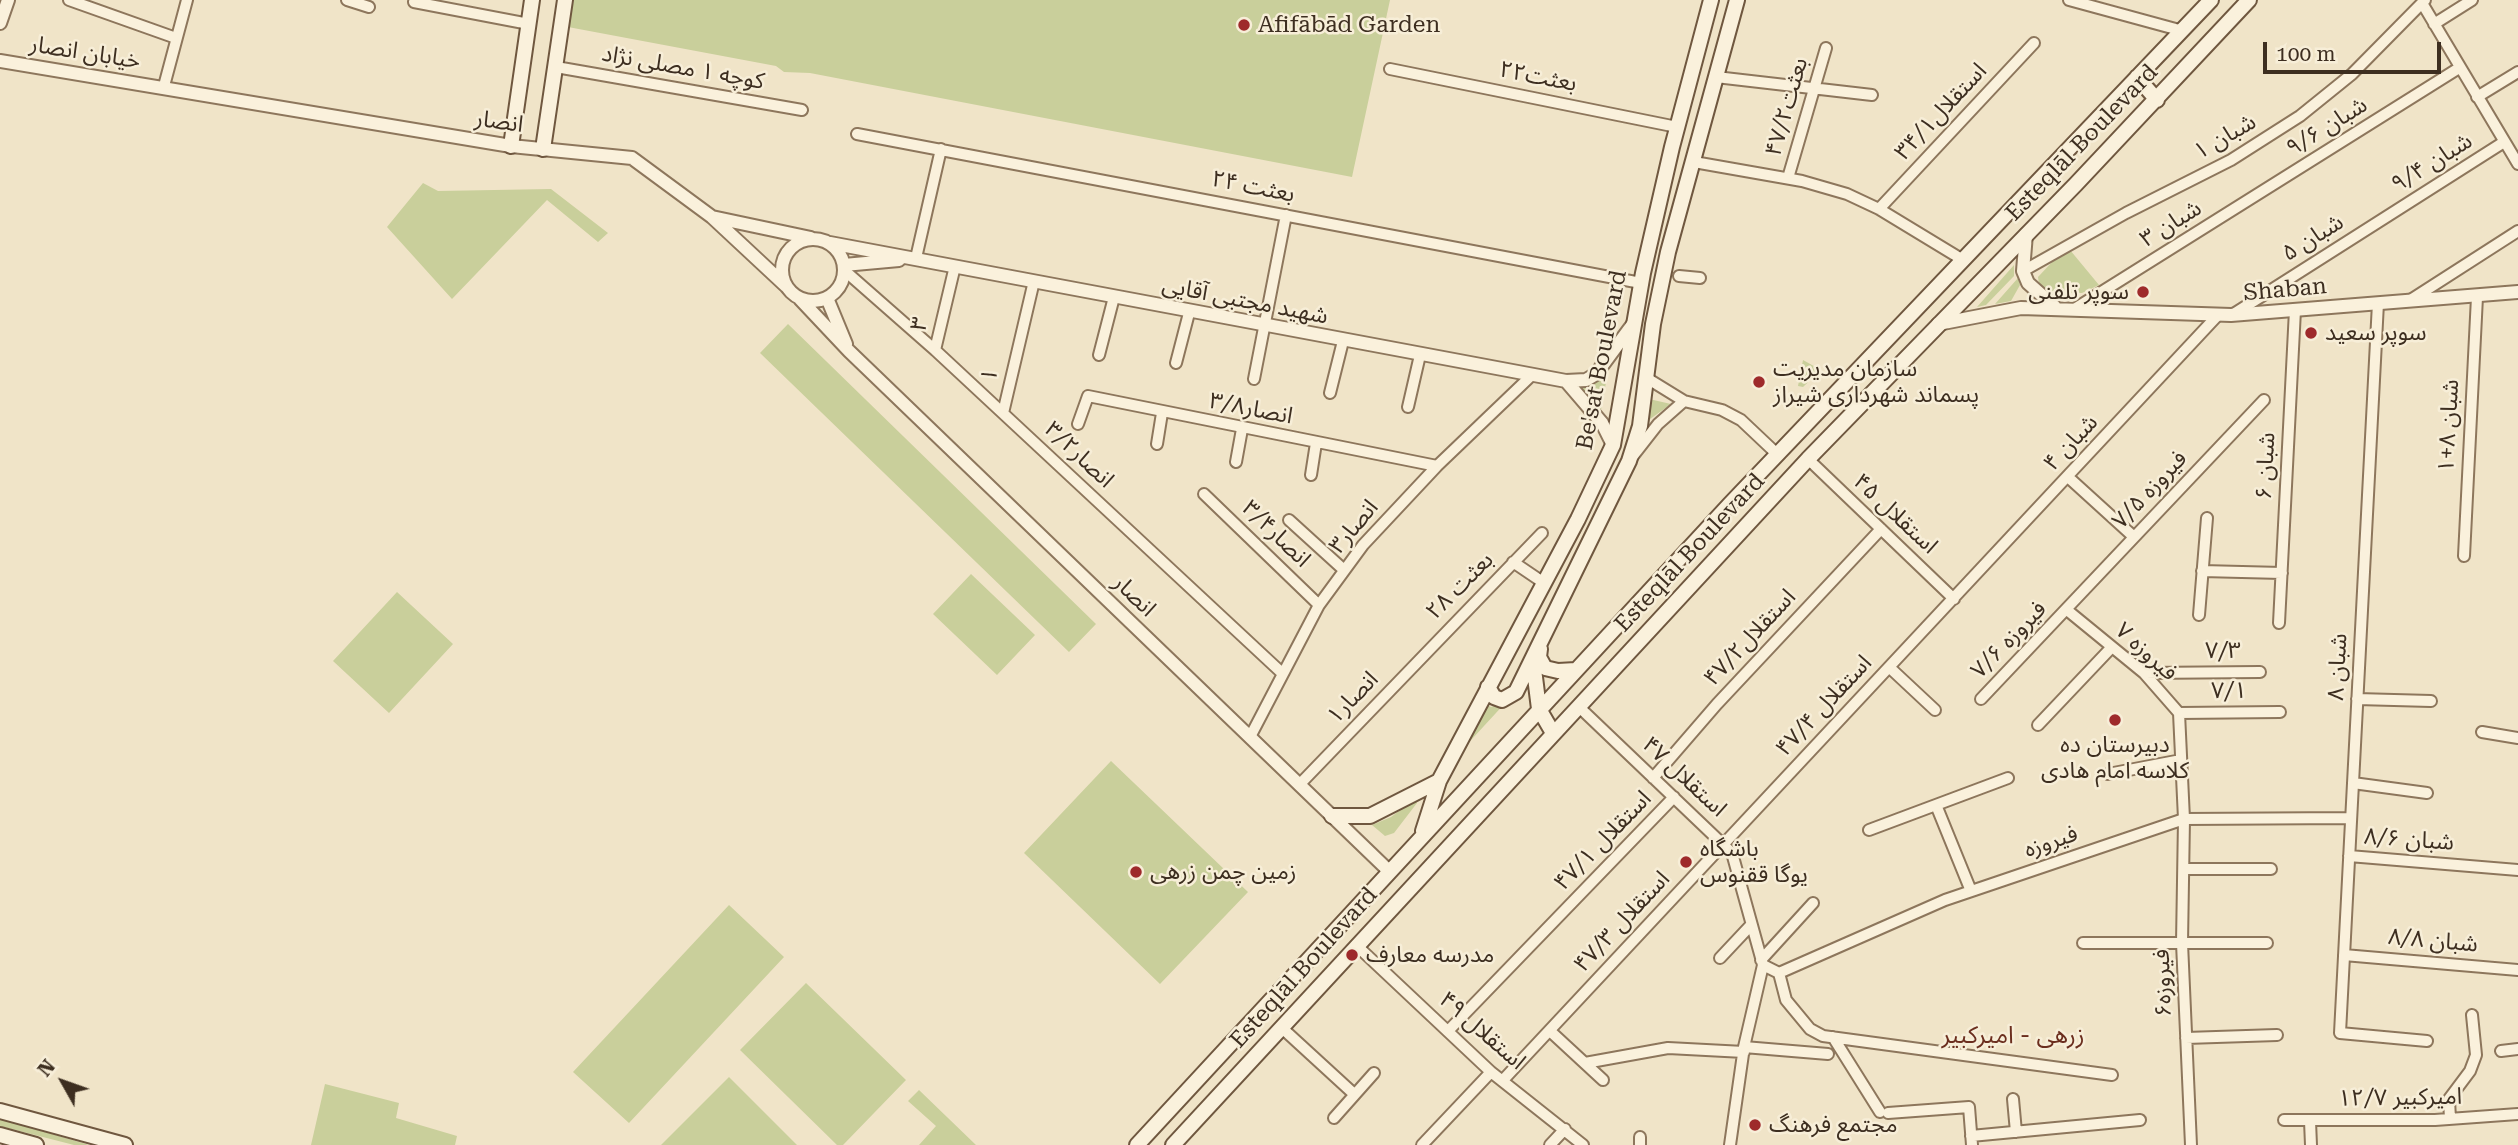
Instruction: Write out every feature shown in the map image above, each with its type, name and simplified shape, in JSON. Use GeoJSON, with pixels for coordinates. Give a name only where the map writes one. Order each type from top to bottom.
{"type":"FeatureCollection","features":[{"type":"Feature","properties":{"kind":"main road"},"geometry":{"type":"LineString","coordinates":[[511,146],[532,0]]}},
{"type":"Feature","properties":{"kind":"main road"},"geometry":{"type":"LineString","coordinates":[[543,149],[565,0]]}},
{"type":"Feature","properties":{"kind":"main road","name":"Be'sat Boulevard"},"geometry":{"type":"LineString","coordinates":[[1421,835],[1439,781],[1544,583],[1613,445],[1641,283],[1677,127],[1712,0]]}},
{"type":"Feature","properties":{"kind":"main road","name":"Be'sat Boulevard"},"geometry":{"type":"LineString","coordinates":[[1488,688],[1494,696],[1502,700],[1516,692],[1629,461],[1640,426],[1645,377],[1668,252],[1737,0]]}},
{"type":"Feature","properties":{"kind":"main road","name":"Esteqlāl Boulevard"},"geometry":{"type":"LineString","coordinates":[[1137,1145],[1421,835],[1777,454],[2211,0]]}},
{"type":"Feature","properties":{"kind":"main road","name":"Esteqlāl Boulevard"},"geometry":{"type":"LineString","coordinates":[[1173,1145],[1552,733],[1808,460],[2157,100],[2249,0]]}},
{"type":"Feature","properties":{"kind":"main road"},"geometry":{"type":"LineString","coordinates":[[2137,77],[2157,100]]}},
{"type":"Feature","properties":{"kind":"main road"},"geometry":{"type":"LineString","coordinates":[[1856,371],[1875,389]]}},
{"type":"Feature","properties":{"kind":"main road"},"geometry":{"type":"LineString","coordinates":[[1541,639],[1539,657],[1545,668],[1558,671],[1576,670]]}},
{"type":"Feature","properties":{"kind":"main road"},"geometry":{"type":"LineString","coordinates":[[1533,661],[1539,709],[1552,733]]}},
{"type":"Feature","properties":{"kind":"main road"},"geometry":{"type":"LineString","coordinates":[[1332,816],[1370,816],[1386,811],[1439,781]]}},
{"type":"Feature","properties":{"kind":"main road"},"geometry":{"type":"LineString","coordinates":[[1231,1044],[1250,1061]]}},
{"type":"Feature","properties":{"kind":"main road"},"geometry":{"type":"LineString","coordinates":[[0,1111],[125,1145]]}},
{"type":"Feature","properties":{"kind":"main road"},"geometry":{"type":"LineString","coordinates":[[0,1135],[36,1145]]}},
{"type":"Feature","properties":{"kind":"street"},"geometry":{"type":"LineString","coordinates":[[0,23],[8,0]]}},
{"type":"Feature","properties":{"kind":"street"},"geometry":{"type":"LineString","coordinates":[[69,0],[176,38]]}},
{"type":"Feature","properties":{"kind":"street"},"geometry":{"type":"LineString","coordinates":[[164,86],[187,0]]}},
{"type":"Feature","properties":{"kind":"street"},"geometry":{"type":"LineString","coordinates":[[347,0],[369,7]]}},
{"type":"Feature","properties":{"kind":"street"},"geometry":{"type":"LineString","coordinates":[[2069,0],[2183,31]]}},
{"type":"Feature","properties":{"kind":"street"},"geometry":{"type":"LineString","coordinates":[[2434,24],[2472,0]]}},
{"type":"Feature","properties":{"kind":"street"},"geometry":{"type":"LineString","coordinates":[[2423,1],[2459,68],[2518,164]]}},
{"type":"Feature","properties":{"kind":"street","name":"۱ شبان"},"geometry":{"type":"LineString","coordinates":[[2023,271],[2126,213],[2231,160],[2300,116],[2352,74],[2423,1]]}},
{"type":"Feature","properties":{"kind":"street"},"geometry":{"type":"LineString","coordinates":[[414,2],[529,24]]}},
{"type":"Feature","properties":{"kind":"street","name":"استقلال۳۴/۱"},"geometry":{"type":"LineString","coordinates":[[1879,209],[2034,43]]}},
{"type":"Feature","properties":{"kind":"street","name":"بعثت۴۷/۲"},"geometry":{"type":"LineString","coordinates":[[1788,178],[1826,48]]}},
{"type":"Feature","properties":{"kind":"street","name":"خیابان انصار"},"geometry":{"type":"LineString","coordinates":[[0,61],[164,86]]}},
{"type":"Feature","properties":{"kind":"street","name":"کوچه ۱ مصلی نژاد"},"geometry":{"type":"LineString","coordinates":[[556,67],[802,110]]}},
{"type":"Feature","properties":{"kind":"street","name":"۹/۶ شبان"},"geometry":{"type":"LineString","coordinates":[[2289,176],[2459,68]]}},
{"type":"Feature","properties":{"kind":"street","name":"بعثت۲۲"},"geometry":{"type":"LineString","coordinates":[[1390,69],[1677,127]]}},
{"type":"Feature","properties":{"kind":"street"},"geometry":{"type":"LineString","coordinates":[[2477,97],[2518,72]]}},
{"type":"Feature","properties":{"kind":"street"},"geometry":{"type":"LineString","coordinates":[[1716,77],[1872,95]]}},
{"type":"Feature","properties":{"kind":"street","name":"انصار"},"geometry":{"type":"LineString","coordinates":[[164,86],[511,146],[632,158],[712,217],[786,286]]}},
{"type":"Feature","properties":{"kind":"street","name":"بعثت ۲۴"},"geometry":{"type":"LineString","coordinates":[[857,134],[1641,283]]}},
{"type":"Feature","properties":{"kind":"street","name":"۹/۴ شبان"},"geometry":{"type":"LineString","coordinates":[[2382,219],[2504,142]]}},
{"type":"Feature","properties":{"kind":"street"},"geometry":{"type":"LineString","coordinates":[[916,258],[941,149]]}},
{"type":"Feature","properties":{"kind":"street"},"geometry":{"type":"LineString","coordinates":[[1694,162],[1788,178],[1847,194],[1879,209],[1963,260]]}},
{"type":"Feature","properties":{"kind":"street","name":"۳ شبان"},"geometry":{"type":"LineString","coordinates":[[2076,308],[2289,176]]}},
{"type":"Feature","properties":{"kind":"street"},"geometry":{"type":"LineString","coordinates":[[1254,379],[1286,215]]}},
{"type":"Feature","properties":{"kind":"street"},"geometry":{"type":"LineString","coordinates":[[712,217],[811,238],[830,243],[837,249],[844,268],[841,283],[827,298],[818,301],[800,299],[786,286],[782,276],[785,255],[801,241],[811,238]]}},
{"type":"Feature","properties":{"kind":"street","name":"۵ شبان"},"geometry":{"type":"LineString","coordinates":[[2224,315],[2382,219]]}},
{"type":"Feature","properties":{"kind":"street"},"geometry":{"type":"LineString","coordinates":[[2409,301],[2518,231]]}},
{"type":"Feature","properties":{"kind":"street"},"geometry":{"type":"LineString","coordinates":[[2026,234],[2023,271],[2028,284],[2055,307]]}},
{"type":"Feature","properties":{"kind":"street","name":"شهید مجتبی آقایی"},"geometry":{"type":"LineString","coordinates":[[830,243],[1189,313],[1566,381]]}},
{"type":"Feature","properties":{"kind":"street","name":"شهید مجتبی آقایی"},"geometry":{"type":"LineString","coordinates":[[844,268],[916,258]]}},
{"type":"Feature","properties":{"kind":"street","name":"۳"},"geometry":{"type":"LineString","coordinates":[[935,350],[955,266]]}},
{"type":"Feature","properties":{"kind":"street","name":"انصار۳/۲"},"geometry":{"type":"LineString","coordinates":[[844,268],[1282,673]]}},
{"type":"Feature","properties":{"kind":"street"},"geometry":{"type":"LineString","coordinates":[[1679,276],[1700,278]]}},
{"type":"Feature","properties":{"kind":"street","name":"۱"},"geometry":{"type":"LineString","coordinates":[[1003,413],[1034,281]]}},
{"type":"Feature","properties":{"kind":"street","name":"Shaban"},"geometry":{"type":"LineString","coordinates":[[1938,324],[1992,312],[2055,307],[2224,315],[2518,292]]}},
{"type":"Feature","properties":{"kind":"street"},"geometry":{"type":"LineString","coordinates":[[1099,355],[1114,297]]}},
{"type":"Feature","properties":{"kind":"street","name":"۱+۸ شبان"},"geometry":{"type":"LineString","coordinates":[[2464,556],[2477,297]]}},
{"type":"Feature","properties":{"kind":"street","name":"انصار"},"geometry":{"type":"LineString","coordinates":[[827,298],[849,351]]}},
{"type":"Feature","properties":{"kind":"street","name":"انصار"},"geometry":{"type":"LineString","coordinates":[[800,299],[849,351],[1390,871]]}},
{"type":"Feature","properties":{"kind":"street","name":"۸ شبان"},"geometry":{"type":"LineString","coordinates":[[2378,303],[2340,1033],[2427,1041]]}},
{"type":"Feature","properties":{"kind":"street","name":"۶ شبان"},"geometry":{"type":"LineString","coordinates":[[2279,623],[2295,310]]}},
{"type":"Feature","properties":{"kind":"street"},"geometry":{"type":"LineString","coordinates":[[1176,363],[1189,313]]}},
{"type":"Feature","properties":{"kind":"street","name":"۴ شبان"},"geometry":{"type":"LineString","coordinates":[[1954,598],[2224,315]]}},
{"type":"Feature","properties":{"kind":"street"},"geometry":{"type":"LineString","coordinates":[[1566,381],[1586,380],[1596,374],[1633,324]]}},
{"type":"Feature","properties":{"kind":"street"},"geometry":{"type":"LineString","coordinates":[[1330,393],[1343,341]]}},
{"type":"Feature","properties":{"kind":"street"},"geometry":{"type":"LineString","coordinates":[[1408,407],[1420,355]]}},
{"type":"Feature","properties":{"kind":"street","name":"انصار۳"},"geometry":{"type":"LineString","coordinates":[[1250,737],[1319,605],[1363,545],[1437,466],[1532,375]]}},
{"type":"Feature","properties":{"kind":"street"},"geometry":{"type":"LineString","coordinates":[[1645,377],[1684,401],[1722,410],[1741,420],[1777,454]]}},
{"type":"Feature","properties":{"kind":"street"},"geometry":{"type":"LineString","coordinates":[[1566,381],[1602,423],[1613,445]]}},
{"type":"Feature","properties":{"kind":"street","name":"انصار۳/۸"},"geometry":{"type":"LineString","coordinates":[[1079,424],[1088,396],[1437,466]]}},
{"type":"Feature","properties":{"kind":"street","name":"۷/۵ فیروزه"},"geometry":{"type":"LineString","coordinates":[[2067,610],[2264,400]]}},
{"type":"Feature","properties":{"kind":"street"},"geometry":{"type":"LineString","coordinates":[[1629,461],[1658,424],[1684,401]]}},
{"type":"Feature","properties":{"kind":"street"},"geometry":{"type":"LineString","coordinates":[[1157,444],[1163,413]]}},
{"type":"Feature","properties":{"kind":"street"},"geometry":{"type":"LineString","coordinates":[[1236,462],[1242,429]]}},
{"type":"Feature","properties":{"kind":"street"},"geometry":{"type":"LineString","coordinates":[[1311,475],[1316,443]]}},
{"type":"Feature","properties":{"kind":"street","name":"۴۵ استقلال"},"geometry":{"type":"LineString","coordinates":[[1808,460],[1954,598]]}},
{"type":"Feature","properties":{"kind":"street"},"geometry":{"type":"LineString","coordinates":[[2068,477],[2134,537]]}},
{"type":"Feature","properties":{"kind":"street","name":"انصار۳/۴"},"geometry":{"type":"LineString","coordinates":[[1203,494],[1319,605]]}},
{"type":"Feature","properties":{"kind":"street"},"geometry":{"type":"LineString","coordinates":[[2199,615],[2207,518]]}},
{"type":"Feature","properties":{"kind":"street"},"geometry":{"type":"LineString","coordinates":[[1289,520],[1344,570]]}},
{"type":"Feature","properties":{"kind":"street","name":"استقلال۴۷/۲"},"geometry":{"type":"LineString","coordinates":[[1653,778],[1717,704],[1881,529]]}},
{"type":"Feature","properties":{"kind":"street","name":"بعثت ۲۸"},"geometry":{"type":"LineString","coordinates":[[1436,639],[1542,533]]}},
{"type":"Feature","properties":{"kind":"street","name":"بعثت ۲۸"},"geometry":{"type":"LineString","coordinates":[[1513,562],[1544,583]]}},
{"type":"Feature","properties":{"kind":"street"},"geometry":{"type":"LineString","coordinates":[[2202,571],[2282,573]]}},
{"type":"Feature","properties":{"kind":"street","name":"۴۷/۴ استقلال"},"geometry":{"type":"LineString","coordinates":[[1724,843],[1954,598]]}},
{"type":"Feature","properties":{"kind":"street","name":"۷ فیروزه"},"geometry":{"type":"LineString","coordinates":[[2067,610],[2144,673],[2179,713],[2184,819]]}},
{"type":"Feature","properties":{"kind":"street","name":"۷/۶ فیروزه"},"geometry":{"type":"LineString","coordinates":[[1981,699],[2067,610]]}},
{"type":"Feature","properties":{"kind":"street","name":"انصار۱"},"geometry":{"type":"LineString","coordinates":[[1299,785],[1436,639]]}},
{"type":"Feature","properties":{"kind":"street"},"geometry":{"type":"LineString","coordinates":[[2038,725],[2111,648]]}},
{"type":"Feature","properties":{"kind":"street"},"geometry":{"type":"LineString","coordinates":[[1889,667],[1935,710]]}},
{"type":"Feature","properties":{"kind":"street","name":"۷/۳"},"geometry":{"type":"LineString","coordinates":[[2144,673],[2260,672]]}},
{"type":"Feature","properties":{"kind":"street"},"geometry":{"type":"LineString","coordinates":[[2357,698],[2431,701]]}},
{"type":"Feature","properties":{"kind":"street","name":"۴۷ استقلال"},"geometry":{"type":"LineString","coordinates":[[1578,706],[1732,853],[1762,962],[1744,1049],[1730,1145]]}},
{"type":"Feature","properties":{"kind":"street","name":"۷/۱"},"geometry":{"type":"LineString","coordinates":[[2179,713],[2280,712]]}},
{"type":"Feature","properties":{"kind":"street"},"geometry":{"type":"LineString","coordinates":[[2482,733],[2518,738]]}},
{"type":"Feature","properties":{"kind":"street"},"geometry":{"type":"LineString","coordinates":[[2108,774],[2180,760]]}},
{"type":"Feature","properties":{"kind":"street"},"geometry":{"type":"LineString","coordinates":[[1869,830],[2008,778]]}},
{"type":"Feature","properties":{"kind":"street"},"geometry":{"type":"LineString","coordinates":[[2353,783],[2427,793]]}},
{"type":"Feature","properties":{"kind":"street","name":"۴۷/۱ استقلال"},"geometry":{"type":"LineString","coordinates":[[1448,1031],[1674,797]]}},
{"type":"Feature","properties":{"kind":"street"},"geometry":{"type":"LineString","coordinates":[[1936,805],[1971,891]]}},
{"type":"Feature","properties":{"kind":"street","name":"فیروزه"},"geometry":{"type":"LineString","coordinates":[[1779,973],[1971,891],[2184,819],[2351,818]]}},
{"type":"Feature","properties":{"kind":"street","name":"فیروزه۶"},"geometry":{"type":"LineString","coordinates":[[2184,819],[2182,943],[2191,1145]]}},
{"type":"Feature","properties":{"kind":"street","name":"۴۷/۳ استقلال"},"geometry":{"type":"LineString","coordinates":[[1504,1079],[1724,843]]}},
{"type":"Feature","properties":{"kind":"street","name":"۸/۶ شبان"},"geometry":{"type":"LineString","coordinates":[[2349,856],[2518,870]]}},
{"type":"Feature","properties":{"kind":"street"},"geometry":{"type":"LineString","coordinates":[[2183,869],[2271,869]]}},
{"type":"Feature","properties":{"kind":"street"},"geometry":{"type":"LineString","coordinates":[[1812,903],[1762,962],[1779,973],[1786,1000],[1810,1029],[1833,1037],[2112,1075]]}},
{"type":"Feature","properties":{"kind":"street"},"geometry":{"type":"LineString","coordinates":[[1720,958],[1751,925]]}},
{"type":"Feature","properties":{"kind":"street"},"geometry":{"type":"LineString","coordinates":[[2083,943],[2267,943]]}},
{"type":"Feature","properties":{"kind":"street","name":"۴۹ استقلال"},"geometry":{"type":"LineString","coordinates":[[1356,945],[1491,1072],[1504,1079],[1583,1145]]}},
{"type":"Feature","properties":{"kind":"street","name":"۸/۸ شبان"},"geometry":{"type":"LineString","coordinates":[[2344,955],[2518,970]]}},
{"type":"Feature","properties":{"kind":"street"},"geometry":{"type":"LineString","coordinates":[[2450,1119],[2449,1099],[2470,1071],[2476,1055],[2472,1015]]}},
{"type":"Feature","properties":{"kind":"street"},"geometry":{"type":"LineString","coordinates":[[1282,1028],[1354,1094]]}},
{"type":"Feature","properties":{"kind":"street"},"geometry":{"type":"LineString","coordinates":[[1550,1031],[1603,1080]]}},
{"type":"Feature","properties":{"kind":"street"},"geometry":{"type":"LineString","coordinates":[[2186,1038],[2277,1035]]}},
{"type":"Feature","properties":{"kind":"street"},"geometry":{"type":"LineString","coordinates":[[1833,1037],[1884,1112],[1969,1107],[1971,1141],[2016,1132],[2140,1119]]}},
{"type":"Feature","properties":{"kind":"street"},"geometry":{"type":"LineString","coordinates":[[1585,1063],[1668,1048],[1744,1049],[1828,1055]]}},
{"type":"Feature","properties":{"kind":"street"},"geometry":{"type":"LineString","coordinates":[[2501,1051],[2518,1049]]}},
{"type":"Feature","properties":{"kind":"street"},"geometry":{"type":"LineString","coordinates":[[1422,1145],[1491,1072]]}},
{"type":"Feature","properties":{"kind":"street"},"geometry":{"type":"LineString","coordinates":[[1334,1118],[1374,1073]]}},
{"type":"Feature","properties":{"kind":"street"},"geometry":{"type":"LineString","coordinates":[[2013,1099],[2016,1132]]}},
{"type":"Feature","properties":{"kind":"street","name":"۱۲/۷ امیرکبیر"},"geometry":{"type":"LineString","coordinates":[[2284,1120],[2450,1119],[2518,1114]]}},
{"type":"Feature","properties":{"kind":"street"},"geometry":{"type":"LineString","coordinates":[[2310,1121],[2311,1145]]}},
{"type":"Feature","properties":{"kind":"street"},"geometry":{"type":"LineString","coordinates":[[1550,1145],[1565,1129]]}},
{"type":"Feature","properties":{"kind":"green space"},"geometry":{"type":"Polygon","coordinates":[[[574,0],[1390,0],[1352,177],[810,73],[784,72],[776,66],[568,27],[574,0]]]}},
{"type":"Feature","properties":{"kind":"green space"},"geometry":{"type":"Polygon","coordinates":[[[423,183],[438,191],[551,189],[608,233],[598,242],[547,200],[452,299],[387,227],[423,183]]]}},
{"type":"Feature","properties":{"kind":"green space"},"geometry":{"type":"Polygon","coordinates":[[[2070,250],[2099,285],[2082,293],[2052,293],[2039,284],[2038,277],[2053,261],[2070,250]]]}},
{"type":"Feature","properties":{"kind":"green space"},"geometry":{"type":"Polygon","coordinates":[[[2014,265],[2014,276],[1986,305],[1977,307],[2014,265]]]}},
{"type":"Feature","properties":{"kind":"green space"},"geometry":{"type":"Polygon","coordinates":[[[2018,278],[2020,285],[2011,301],[1995,304],[2018,278]]]}},
{"type":"Feature","properties":{"kind":"green space"},"geometry":{"type":"Polygon","coordinates":[[[788,324],[1096,624],[1069,652],[760,353],[788,324]]]}},
{"type":"Feature","properties":{"kind":"green space"},"geometry":{"type":"Polygon","coordinates":[[[1803,360],[1821,370],[1803,387],[1798,386],[1803,360]]]}},
{"type":"Feature","properties":{"kind":"green space"},"geometry":{"type":"Polygon","coordinates":[[[1607,377],[1601,410],[1581,389],[1607,377]]]}},
{"type":"Feature","properties":{"kind":"green space"},"geometry":{"type":"Polygon","coordinates":[[[1649,399],[1671,404],[1646,422],[1649,399]]]}},
{"type":"Feature","properties":{"kind":"green space"},"geometry":{"type":"Polygon","coordinates":[[[971,574],[1035,635],[997,675],[933,614],[971,574]]]}},
{"type":"Feature","properties":{"kind":"green space"},"geometry":{"type":"Polygon","coordinates":[[[397,592],[453,644],[389,713],[333,661],[397,592]]]}},
{"type":"Feature","properties":{"kind":"green space"},"geometry":{"type":"Polygon","coordinates":[[[1480,701],[1491,707],[1507,701],[1449,764],[1480,701]]]}},
{"type":"Feature","properties":{"kind":"green space","name":"زمین چمن زرهی"},"geometry":{"type":"Polygon","coordinates":[[[1111,761],[1248,892],[1160,984],[1024,853],[1111,761]]]}},
{"type":"Feature","properties":{"kind":"green space"},"geometry":{"type":"Polygon","coordinates":[[[1416,798],[1417,803],[1394,833],[1385,836],[1372,825],[1391,817],[1416,798]]]}},
{"type":"Feature","properties":{"kind":"green space"},"geometry":{"type":"Polygon","coordinates":[[[729,905],[784,957],[629,1123],[573,1072],[729,905]]]}},
{"type":"Feature","properties":{"kind":"green space"},"geometry":{"type":"Polygon","coordinates":[[[806,983],[906,1080],[843,1145],[837,1145],[740,1050],[806,983]]]}},
{"type":"Feature","properties":{"kind":"green space"},"geometry":{"type":"Polygon","coordinates":[[[729,1077],[797,1145],[661,1145],[729,1077]]]}},
{"type":"Feature","properties":{"kind":"green space"},"geometry":{"type":"Polygon","coordinates":[[[325,1084],[399,1103],[396,1118],[457,1136],[455,1145],[311,1145],[325,1084]]]}},
{"type":"Feature","properties":{"kind":"green space"},"geometry":{"type":"Polygon","coordinates":[[[919,1090],[976,1145],[919,1145],[936,1126],[908,1101],[919,1090]]]}},
{"type":"Feature","properties":{"kind":"green space"},"geometry":{"type":"Polygon","coordinates":[[[0,1119],[88,1145],[74,1145],[0,1126],[0,1119]]]}},
{"type":"Feature","properties":{"kind":"place","name":"Afifābād Garden"},"geometry":{"type":"Point","coordinates":[1244,25]}},
{"type":"Feature","properties":{"kind":"place","name":"سوپر تلفنی"},"geometry":{"type":"Point","coordinates":[2143,292]}},
{"type":"Feature","properties":{"kind":"place","name":"سوپر سعید"},"geometry":{"type":"Point","coordinates":[2311,333]}},
{"type":"Feature","properties":{"kind":"place","name":"سازمان مدیریت پسماند شهرداری شیراز"},"geometry":{"type":"Point","coordinates":[1759,382]}},
{"type":"Feature","properties":{"kind":"place","name":"دبیرستان ده کلاسه امام هادی"},"geometry":{"type":"Point","coordinates":[2115,720]}},
{"type":"Feature","properties":{"kind":"place","name":"باشگاه یوگا ققنوس"},"geometry":{"type":"Point","coordinates":[1686,862]}},
{"type":"Feature","properties":{"kind":"place","name":"زمین چمن زرهی"},"geometry":{"type":"Point","coordinates":[1136,872]}},
{"type":"Feature","properties":{"kind":"place","name":"مدرسه معارف"},"geometry":{"type":"Point","coordinates":[1352,955]}},
{"type":"Feature","properties":{"kind":"place","name":"مجتمع فرهنگ"},"geometry":{"type":"Point","coordinates":[1755,1125]}},
{"type":"Feature","properties":{"kind":"district","name":"زرهی - امیرکبیر"},"geometry":{"type":"Point","coordinates":[2013,1036]}}]}
